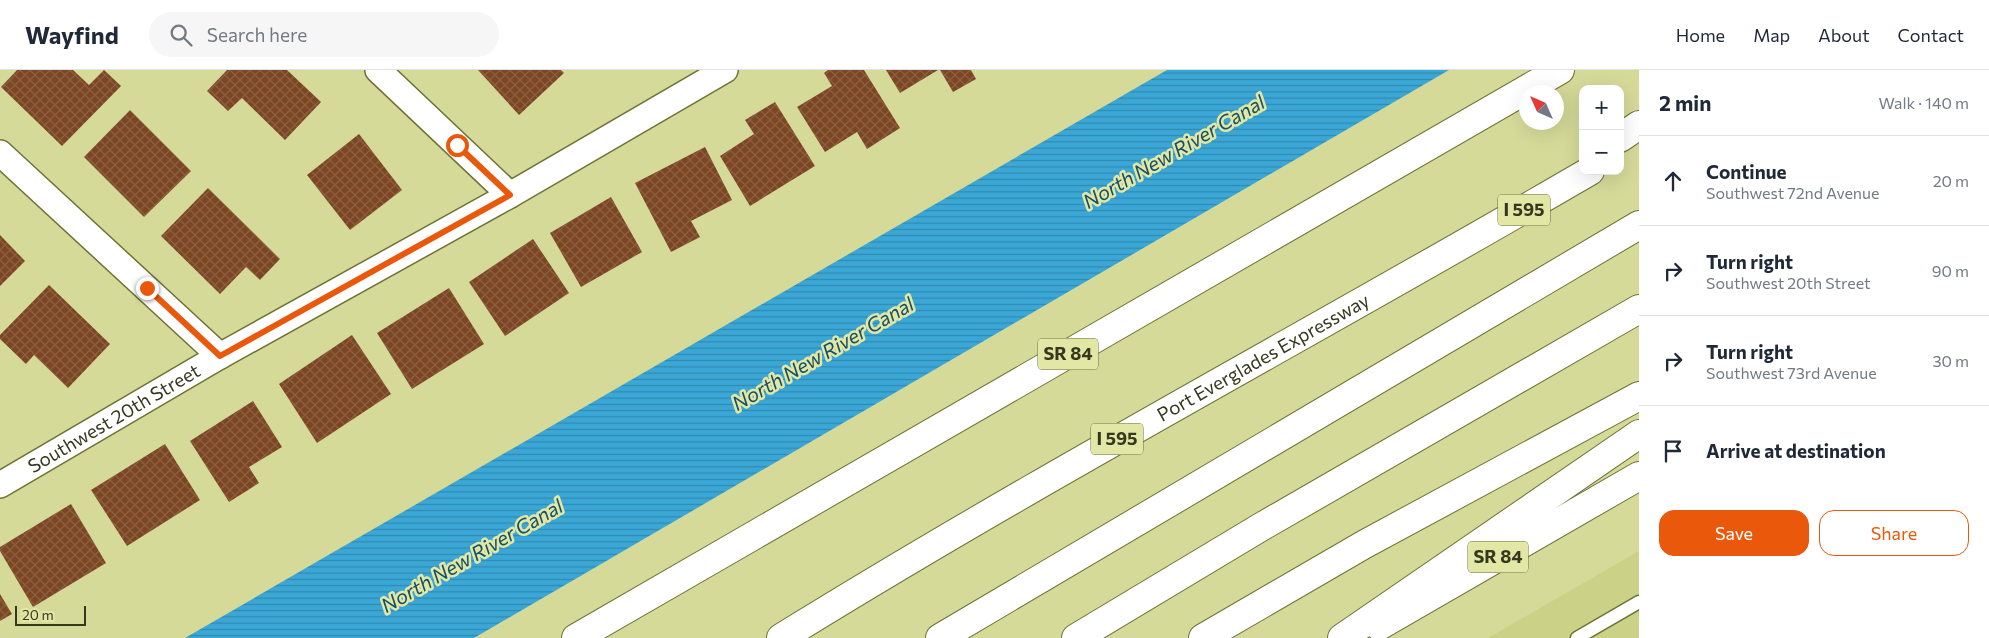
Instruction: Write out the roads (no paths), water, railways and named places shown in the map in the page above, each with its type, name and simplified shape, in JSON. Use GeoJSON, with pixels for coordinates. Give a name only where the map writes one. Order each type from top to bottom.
{"type":"FeatureCollection","features":[{"type":"Feature","properties":{"kind":"main road","name":"SR 84"},"geometry":{"type":"LineString","coordinates":[[576,638],[1560,70]]}},
{"type":"Feature","properties":{"kind":"main road"},"geometry":{"type":"LineString","coordinates":[[1624,135],[1639,125]]}},
{"type":"Feature","properties":{"kind":"main road"},"geometry":{"type":"LineString","coordinates":[[1624,152],[1639,143]]}},
{"type":"Feature","properties":{"kind":"main road"},"geometry":{"type":"LineString","coordinates":[[1458,248],[1579,167]]}},
{"type":"Feature","properties":{"kind":"main road","name":"Port Everglades Expressway"},"geometry":{"type":"LineString","coordinates":[[781,638],[949,537],[1172,407],[1458,248],[1583,175]]}},
{"type":"Feature","properties":{"kind":"main road"},"geometry":{"type":"LineString","coordinates":[[940,638],[1639,225]]}},
{"type":"Feature","properties":{"kind":"main road"},"geometry":{"type":"LineString","coordinates":[[1076,638],[1270,522],[1639,309]]}},
{"type":"Feature","properties":{"kind":"main road"},"geometry":{"type":"LineString","coordinates":[[1202,638],[1365,544],[1639,396]]}},
{"type":"Feature","properties":{"kind":"main road"},"geometry":{"type":"LineString","coordinates":[[1342,638],[1639,434]]}},
{"type":"Feature","properties":{"kind":"main road","name":"SR 84"},"geometry":{"type":"LineString","coordinates":[[1358,638],[1639,476]]}},
{"type":"Feature","properties":{"kind":"street"},"geometry":{"type":"LineString","coordinates":[[378,70],[510,195]]}},
{"type":"Feature","properties":{"kind":"street","name":"Southwest 20th Street"},"geometry":{"type":"LineString","coordinates":[[0,485],[220,356],[510,195],[725,70]]}},
{"type":"Feature","properties":{"kind":"street"},"geometry":{"type":"LineString","coordinates":[[0,153],[220,356]]}},
{"type":"Feature","properties":{"kind":"lane"},"geometry":{"type":"LineString","coordinates":[[1577,638],[1639,602]]}},
{"type":"Feature","properties":{"kind":"water","name":"North New River Canal"},"geometry":{"type":"Polygon","coordinates":[[[1167,70],[1449,70],[474,638],[185,638],[1167,70]]]}}]}
